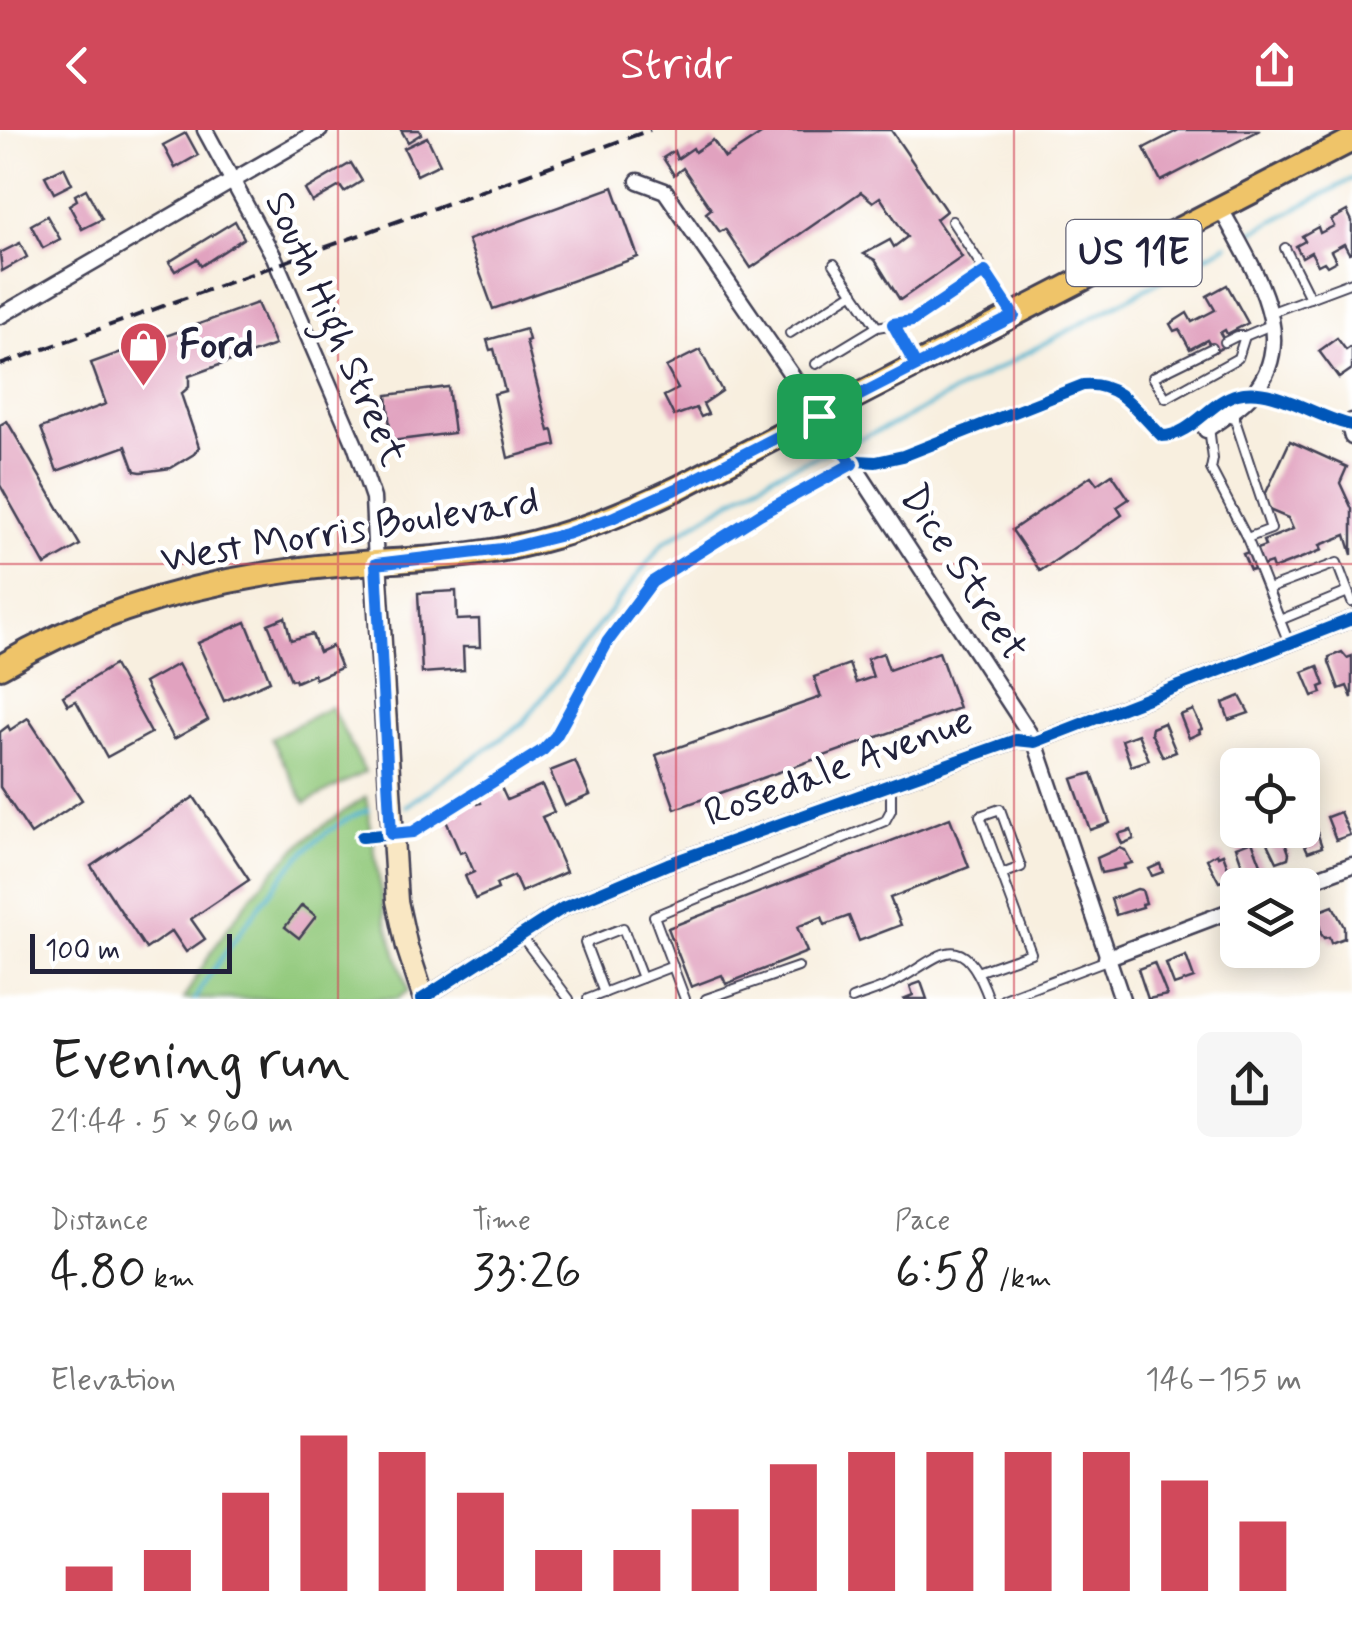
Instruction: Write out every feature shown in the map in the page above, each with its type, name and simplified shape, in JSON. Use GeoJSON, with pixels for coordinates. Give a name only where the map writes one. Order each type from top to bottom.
{"type":"FeatureCollection","features":[{"type":"Feature","properties":{"kind":"main road","name":"West Morris Boulevard"},"geometry":{"type":"LineString","coordinates":[[0,667],[89,622],[176,592],[289,570],[470,555],[566,534],[645,504],[1352,140]]}},
{"type":"Feature","properties":{"kind":"street","name":"South High Street"},"geometry":{"type":"LineString","coordinates":[[204,130],[274,257],[354,445],[373,498],[376,564]]}},
{"type":"Feature","properties":{"kind":"street"},"geometry":{"type":"LineString","coordinates":[[0,316],[320,130]]}},
{"type":"Feature","properties":{"kind":"street","name":"Dice Street"},"geometry":{"type":"LineString","coordinates":[[638,181],[665,191],[1035,742],[1122,999]]}},
{"type":"Feature","properties":{"kind":"street"},"geometry":{"type":"LineString","coordinates":[[1208,428],[1252,394],[1269,366],[1274,343],[1272,318],[1220,208]]}},
{"type":"Feature","properties":{"kind":"street"},"geometry":{"type":"LineString","coordinates":[[1352,421],[1352,437]]}},
{"type":"Feature","properties":{"kind":"street"},"geometry":{"type":"LineString","coordinates":[[376,564],[398,901],[423,999]]}},
{"type":"Feature","properties":{"kind":"street","name":"Rosedale Avenue"},"geometry":{"type":"LineString","coordinates":[[423,999],[563,908],[668,864],[1016,740],[1035,742],[1352,618]]}},
{"type":"Feature","properties":{"kind":"street"},"geometry":{"type":"LineString","coordinates":[[1320,877],[1352,865]]}},
{"type":"Feature","properties":{"kind":"street"},"geometry":{"type":"LineString","coordinates":[[1107,959],[1220,915]]}},
{"type":"Feature","properties":{"kind":"lane"},"geometry":{"type":"LineString","coordinates":[[952,221],[1014,316]]}},
{"type":"Feature","properties":{"kind":"lane"},"geometry":{"type":"LineString","coordinates":[[1285,248],[1310,298]]}},
{"type":"Feature","properties":{"kind":"lane"},"geometry":{"type":"LineString","coordinates":[[834,264],[877,327]]}},
{"type":"Feature","properties":{"kind":"lane"},"geometry":{"type":"LineString","coordinates":[[816,364],[877,327],[912,321],[985,272]]}},
{"type":"Feature","properties":{"kind":"lane"},"geometry":{"type":"LineString","coordinates":[[1224,342],[1245,336],[1310,298],[1352,282]]}},
{"type":"Feature","properties":{"kind":"lane"},"geometry":{"type":"LineString","coordinates":[[790,334],[854,292]]}},
{"type":"Feature","properties":{"kind":"lane"},"geometry":{"type":"LineString","coordinates":[[893,324],[916,366]]}},
{"type":"Feature","properties":{"kind":"lane"},"geometry":{"type":"LineString","coordinates":[[1212,348],[1153,377],[1166,398],[1238,358],[1245,336]]}},
{"type":"Feature","properties":{"kind":"lane"},"geometry":{"type":"LineString","coordinates":[[1232,411],[1270,529],[1247,538]]}},
{"type":"Feature","properties":{"kind":"lane"},"geometry":{"type":"LineString","coordinates":[[1208,428],[1214,459],[1211,469],[1247,538],[1289,643]]}},
{"type":"Feature","properties":{"kind":"lane"},"geometry":{"type":"LineString","coordinates":[[1268,590],[1337,563],[1350,597],[1280,620]]}},
{"type":"Feature","properties":{"kind":"lane"},"geometry":{"type":"LineString","coordinates":[[684,999],[654,916],[884,820],[891,810],[890,785]]}},
{"type":"Feature","properties":{"kind":"lane"},"geometry":{"type":"LineString","coordinates":[[977,972],[1030,953],[980,816],[1000,809],[1022,867],[1002,874]]}},
{"type":"Feature","properties":{"kind":"lane"},"geometry":{"type":"LineString","coordinates":[[604,993],[585,943],[623,928],[642,978]]}},
{"type":"Feature","properties":{"kind":"lane"},"geometry":{"type":"LineString","coordinates":[[520,934],[569,999]]}},
{"type":"Feature","properties":{"kind":"lane"},"geometry":{"type":"LineString","coordinates":[[852,999],[891,984],[942,953],[964,955],[989,999]]}},
{"type":"Feature","properties":{"kind":"lane"},"geometry":{"type":"LineString","coordinates":[[1004,999],[1107,959]]}},
{"type":"Feature","properties":{"kind":"lane"},"geometry":{"type":"LineString","coordinates":[[588,999],[673,966]]}},
{"type":"Feature","properties":{"kind":"lane"},"geometry":{"type":"LineString","coordinates":[[706,999],[798,967]]}},
{"type":"Feature","properties":{"kind":"green space"},"geometry":{"type":"Polygon","coordinates":[[[331,707],[365,772],[305,803],[271,738],[331,707]]]}},
{"type":"Feature","properties":{"kind":"green space"},"geometry":{"type":"Polygon","coordinates":[[[366,797],[385,917],[408,991],[396,999],[184,999],[209,955],[272,873],[315,832],[366,797]]]}},
{"type":"Feature","properties":{"kind":"building"},"geometry":{"type":"Polygon","coordinates":[[[401,130],[419,130],[421,134],[408,142],[401,130]]]}},
{"type":"Feature","properties":{"kind":"building"},"geometry":{"type":"Polygon","coordinates":[[[767,130],[891,130],[946,211],[936,219],[962,257],[900,300],[875,260],[864,254],[890,240],[894,247],[907,237],[880,197],[873,202],[861,192],[751,268],[725,229],[720,232],[706,213],[711,209],[683,168],[674,175],[663,158],[674,151],[677,159],[713,140],[725,158],[767,130]]]}},
{"type":"Feature","properties":{"kind":"building"},"geometry":{"type":"Polygon","coordinates":[[[1179,130],[1260,130],[1161,181],[1144,148],[1179,130]]]}},
{"type":"Feature","properties":{"kind":"building"},"geometry":{"type":"Polygon","coordinates":[[[186,133],[198,155],[175,168],[163,145],[186,133]]]}},
{"type":"Feature","properties":{"kind":"building"},"geometry":{"type":"Polygon","coordinates":[[[427,137],[440,164],[417,175],[404,148],[427,137]]]}},
{"type":"Feature","properties":{"kind":"building"},"geometry":{"type":"Polygon","coordinates":[[[351,163],[362,181],[344,192],[340,186],[312,202],[305,190],[351,163]]]}},
{"type":"Feature","properties":{"kind":"building"},"geometry":{"type":"Polygon","coordinates":[[[64,167],[72,184],[54,193],[45,176],[64,167]]]}},
{"type":"Feature","properties":{"kind":"building"},"geometry":{"type":"Polygon","coordinates":[[[613,187],[638,257],[493,309],[468,240],[613,187]]]}},
{"type":"Feature","properties":{"kind":"building"},"geometry":{"type":"Polygon","coordinates":[[[86,189],[102,219],[82,229],[69,205],[77,200],[75,195],[86,189]]]}},
{"type":"Feature","properties":{"kind":"building"},"geometry":{"type":"Polygon","coordinates":[[[1347,211],[1352,221],[1352,252],[1344,244],[1331,251],[1336,261],[1327,266],[1324,262],[1318,265],[1311,252],[1302,257],[1296,246],[1305,241],[1302,236],[1318,227],[1320,233],[1334,226],[1331,220],[1347,211]]]}},
{"type":"Feature","properties":{"kind":"building"},"geometry":{"type":"Polygon","coordinates":[[[47,216],[60,239],[43,248],[31,225],[47,216]]]}},
{"type":"Feature","properties":{"kind":"building"},"geometry":{"type":"Polygon","coordinates":[[[235,221],[244,238],[201,266],[197,259],[175,271],[169,262],[235,221]]]}},
{"type":"Feature","properties":{"kind":"building"},"geometry":{"type":"Polygon","coordinates":[[[20,243],[27,257],[2,271],[0,253],[20,243]]]}},
{"type":"Feature","properties":{"kind":"building"},"geometry":{"type":"Polygon","coordinates":[[[1227,285],[1248,323],[1227,334],[1225,330],[1220,333],[1227,345],[1214,352],[1207,340],[1190,349],[1179,329],[1174,331],[1170,324],[1187,313],[1192,322],[1215,310],[1207,296],[1227,285]]]}},
{"type":"Feature","properties":{"kind":"building","name":"Ford"},"geometry":{"type":"Polygon","coordinates":[[[257,303],[275,345],[189,376],[189,387],[181,394],[199,447],[194,454],[171,468],[141,472],[135,471],[126,446],[57,471],[41,428],[106,404],[91,363],[257,303]]]}},
{"type":"Feature","properties":{"kind":"building"},"geometry":{"type":"Polygon","coordinates":[[[526,329],[549,431],[553,430],[556,445],[508,458],[494,394],[505,391],[494,349],[490,350],[487,340],[526,329]]]}},
{"type":"Feature","properties":{"kind":"building"},"geometry":{"type":"Polygon","coordinates":[[[1337,338],[1346,350],[1352,346],[1352,369],[1339,378],[1319,351],[1337,338]]]}},
{"type":"Feature","properties":{"kind":"building"},"geometry":{"type":"Polygon","coordinates":[[[700,350],[722,391],[703,404],[708,414],[701,417],[696,408],[674,416],[664,396],[678,389],[666,367],[700,350]]]}},
{"type":"Feature","properties":{"kind":"building"},"geometry":{"type":"Polygon","coordinates":[[[448,387],[454,433],[391,441],[387,395],[448,387]]]}},
{"type":"Feature","properties":{"kind":"building"},"geometry":{"type":"Polygon","coordinates":[[[7,421],[80,545],[45,565],[0,485],[0,425],[7,421]]]}},
{"type":"Feature","properties":{"kind":"building"},"geometry":{"type":"Polygon","coordinates":[[[1290,441],[1347,467],[1340,483],[1352,509],[1352,555],[1346,535],[1320,545],[1322,550],[1273,569],[1271,563],[1250,570],[1243,554],[1293,529],[1288,518],[1269,510],[1264,497],[1290,441]]]}},
{"type":"Feature","properties":{"kind":"building"},"geometry":{"type":"Polygon","coordinates":[[[1112,474],[1129,499],[1117,507],[1122,515],[1040,571],[1012,530],[1091,476],[1097,484],[1112,474]]]}},
{"type":"Feature","properties":{"kind":"building"},"geometry":{"type":"Polygon","coordinates":[[[456,591],[457,620],[479,619],[480,647],[463,647],[464,670],[422,673],[418,593],[456,591]]]}},
{"type":"Feature","properties":{"kind":"building"},"geometry":{"type":"Polygon","coordinates":[[[285,617],[291,640],[312,634],[319,652],[332,646],[341,668],[315,679],[314,674],[296,682],[291,680],[268,624],[285,617]]]}},
{"type":"Feature","properties":{"kind":"building"},"geometry":{"type":"Polygon","coordinates":[[[246,622],[270,681],[224,701],[198,643],[246,622]]]}},
{"type":"Feature","properties":{"kind":"building"},"geometry":{"type":"Polygon","coordinates":[[[939,652],[959,708],[675,809],[656,755],[821,697],[814,677],[849,664],[856,683],[873,677],[867,659],[883,653],[889,670],[939,652]]]}},
{"type":"Feature","properties":{"kind":"building"},"geometry":{"type":"Polygon","coordinates":[[[1342,652],[1347,658],[1352,656],[1352,698],[1347,686],[1339,689],[1329,662],[1329,657],[1342,652]]]}},
{"type":"Feature","properties":{"kind":"building"},"geometry":{"type":"Polygon","coordinates":[[[178,664],[208,720],[174,739],[144,683],[178,664]]]}},
{"type":"Feature","properties":{"kind":"building"},"geometry":{"type":"Polygon","coordinates":[[[114,665],[151,733],[107,757],[76,701],[68,705],[63,696],[114,665]]]}},
{"type":"Feature","properties":{"kind":"building"},"geometry":{"type":"Polygon","coordinates":[[[1318,666],[1325,685],[1320,687],[1322,693],[1313,696],[1303,672],[1318,666]]]}},
{"type":"Feature","properties":{"kind":"building"},"geometry":{"type":"Polygon","coordinates":[[[1240,696],[1249,713],[1229,720],[1223,703],[1240,696]]]}},
{"type":"Feature","properties":{"kind":"building"},"geometry":{"type":"Polygon","coordinates":[[[1193,710],[1202,729],[1189,738],[1180,715],[1193,710]]]}},
{"type":"Feature","properties":{"kind":"building"},"geometry":{"type":"Polygon","coordinates":[[[28,718],[82,800],[31,834],[0,787],[0,732],[28,718]]]}},
{"type":"Feature","properties":{"kind":"building"},"geometry":{"type":"Polygon","coordinates":[[[1164,723],[1176,752],[1163,757],[1151,733],[1152,728],[1164,723]]]}},
{"type":"Feature","properties":{"kind":"building"},"geometry":{"type":"Polygon","coordinates":[[[1138,734],[1149,760],[1131,766],[1122,740],[1138,734]]]}},
{"type":"Feature","properties":{"kind":"building"},"geometry":{"type":"Polygon","coordinates":[[[575,761],[590,795],[565,806],[550,771],[575,761]]]}},
{"type":"Feature","properties":{"kind":"building"},"geometry":{"type":"Polygon","coordinates":[[[1092,773],[1110,823],[1090,830],[1072,779],[1092,773]]]}},
{"type":"Feature","properties":{"kind":"building"},"geometry":{"type":"Polygon","coordinates":[[[499,783],[507,800],[542,785],[554,812],[542,817],[566,872],[521,892],[514,876],[496,884],[498,889],[475,899],[465,876],[474,872],[465,851],[460,853],[444,816],[476,798],[481,803],[477,793],[499,783]]]}},
{"type":"Feature","properties":{"kind":"building"},"geometry":{"type":"Polygon","coordinates":[[[194,797],[249,880],[191,919],[205,939],[186,952],[172,931],[146,949],[91,866],[194,797]]]}},
{"type":"Feature","properties":{"kind":"building"},"geometry":{"type":"Polygon","coordinates":[[[1340,812],[1350,835],[1336,840],[1327,817],[1340,812]]]}},
{"type":"Feature","properties":{"kind":"building"},"geometry":{"type":"Polygon","coordinates":[[[950,818],[969,867],[890,898],[901,925],[859,941],[849,916],[825,925],[822,917],[797,927],[807,952],[726,984],[722,975],[691,987],[668,928],[950,818]]]}},
{"type":"Feature","properties":{"kind":"building"},"geometry":{"type":"Polygon","coordinates":[[[1131,830],[1134,839],[1122,844],[1118,834],[1131,830]]]}},
{"type":"Feature","properties":{"kind":"building"},"geometry":{"type":"Polygon","coordinates":[[[1119,848],[1125,850],[1132,863],[1101,873],[1097,858],[1119,848]]]}},
{"type":"Feature","properties":{"kind":"building"},"geometry":{"type":"Polygon","coordinates":[[[1236,848],[1255,848],[1262,867],[1243,868],[1236,848]]]}},
{"type":"Feature","properties":{"kind":"building"},"geometry":{"type":"Polygon","coordinates":[[[1270,848],[1287,848],[1288,858],[1277,862],[1270,848]]]}},
{"type":"Feature","properties":{"kind":"building"},"geometry":{"type":"Polygon","coordinates":[[[1223,854],[1228,868],[1220,868],[1220,882],[1219,882],[1207,859],[1223,854]]]}},
{"type":"Feature","properties":{"kind":"building"},"geometry":{"type":"Polygon","coordinates":[[[1160,864],[1163,872],[1152,876],[1149,869],[1160,864]]]}},
{"type":"Feature","properties":{"kind":"building"},"geometry":{"type":"Polygon","coordinates":[[[1142,890],[1146,903],[1143,907],[1116,915],[1111,899],[1142,890]]]}},
{"type":"Feature","properties":{"kind":"building"},"geometry":{"type":"Polygon","coordinates":[[[302,905],[316,916],[299,938],[285,927],[302,905]]]}},
{"type":"Feature","properties":{"kind":"building"},"geometry":{"type":"Polygon","coordinates":[[[1333,906],[1344,927],[1344,938],[1331,943],[1329,937],[1324,938],[1320,911],[1333,906]]]}},
{"type":"Feature","properties":{"kind":"building"},"geometry":{"type":"Polygon","coordinates":[[[1186,956],[1194,978],[1174,985],[1166,964],[1186,956]]]}},
{"type":"Feature","properties":{"kind":"building"},"geometry":{"type":"Polygon","coordinates":[[[1154,963],[1167,995],[1148,999],[1138,969],[1154,963]]]}},
{"type":"Feature","properties":{"kind":"building"},"geometry":{"type":"Polygon","coordinates":[[[921,982],[927,999],[903,999],[913,995],[910,986],[921,982]]]}},
{"type":"Feature","properties":{"kind":"waterway"},"geometry":{"type":"LineString","coordinates":[[1247,235],[1352,179]]}},
{"type":"Feature","properties":{"kind":"waterway"},"geometry":{"type":"LineString","coordinates":[[851,442],[897,423],[1227,245]]}},
{"type":"Feature","properties":{"kind":"waterway"},"geometry":{"type":"LineString","coordinates":[[406,806],[523,723],[663,543],[774,474],[830,451]]}},
{"type":"Feature","properties":{"kind":"waterway"},"geometry":{"type":"LineString","coordinates":[[195,999],[283,875],[330,830],[368,810]]}},
{"type":"Feature","properties":{"kind":"railway"},"geometry":{"type":"LineString","coordinates":[[0,365],[650,130]]}},
{"type":"Feature","properties":{"kind":"cycle path"},"geometry":{"type":"LineString","coordinates":[[362,837],[413,832],[535,757],[556,735],[608,641],[652,583],[760,514],[858,461],[903,456],[1083,385],[1117,393],[1162,436],[1183,430],[1228,398],[1252,393],[1281,398],[1352,425]]}},
{"type":"Feature","properties":{"kind":"cycle path"},"geometry":{"type":"LineString","coordinates":[[422,999],[563,908],[668,864],[1016,740],[1035,742],[1352,619]]}},
{"type":"Feature","properties":{"kind":"place","name":"Ford"},"geometry":{"type":"Point","coordinates":[144,388]}},
{"type":"Feature","properties":{"kind":"route"},"geometry":{"type":"LineString","coordinates":[[985,272],[1014,316],[819,416],[852,464],[662,573],[608,641],[580,696],[543,750],[413,832],[391,834],[376,564],[510,548],[566,534],[645,504],[916,366],[893,324],[912,321],[985,272]]}}]}
